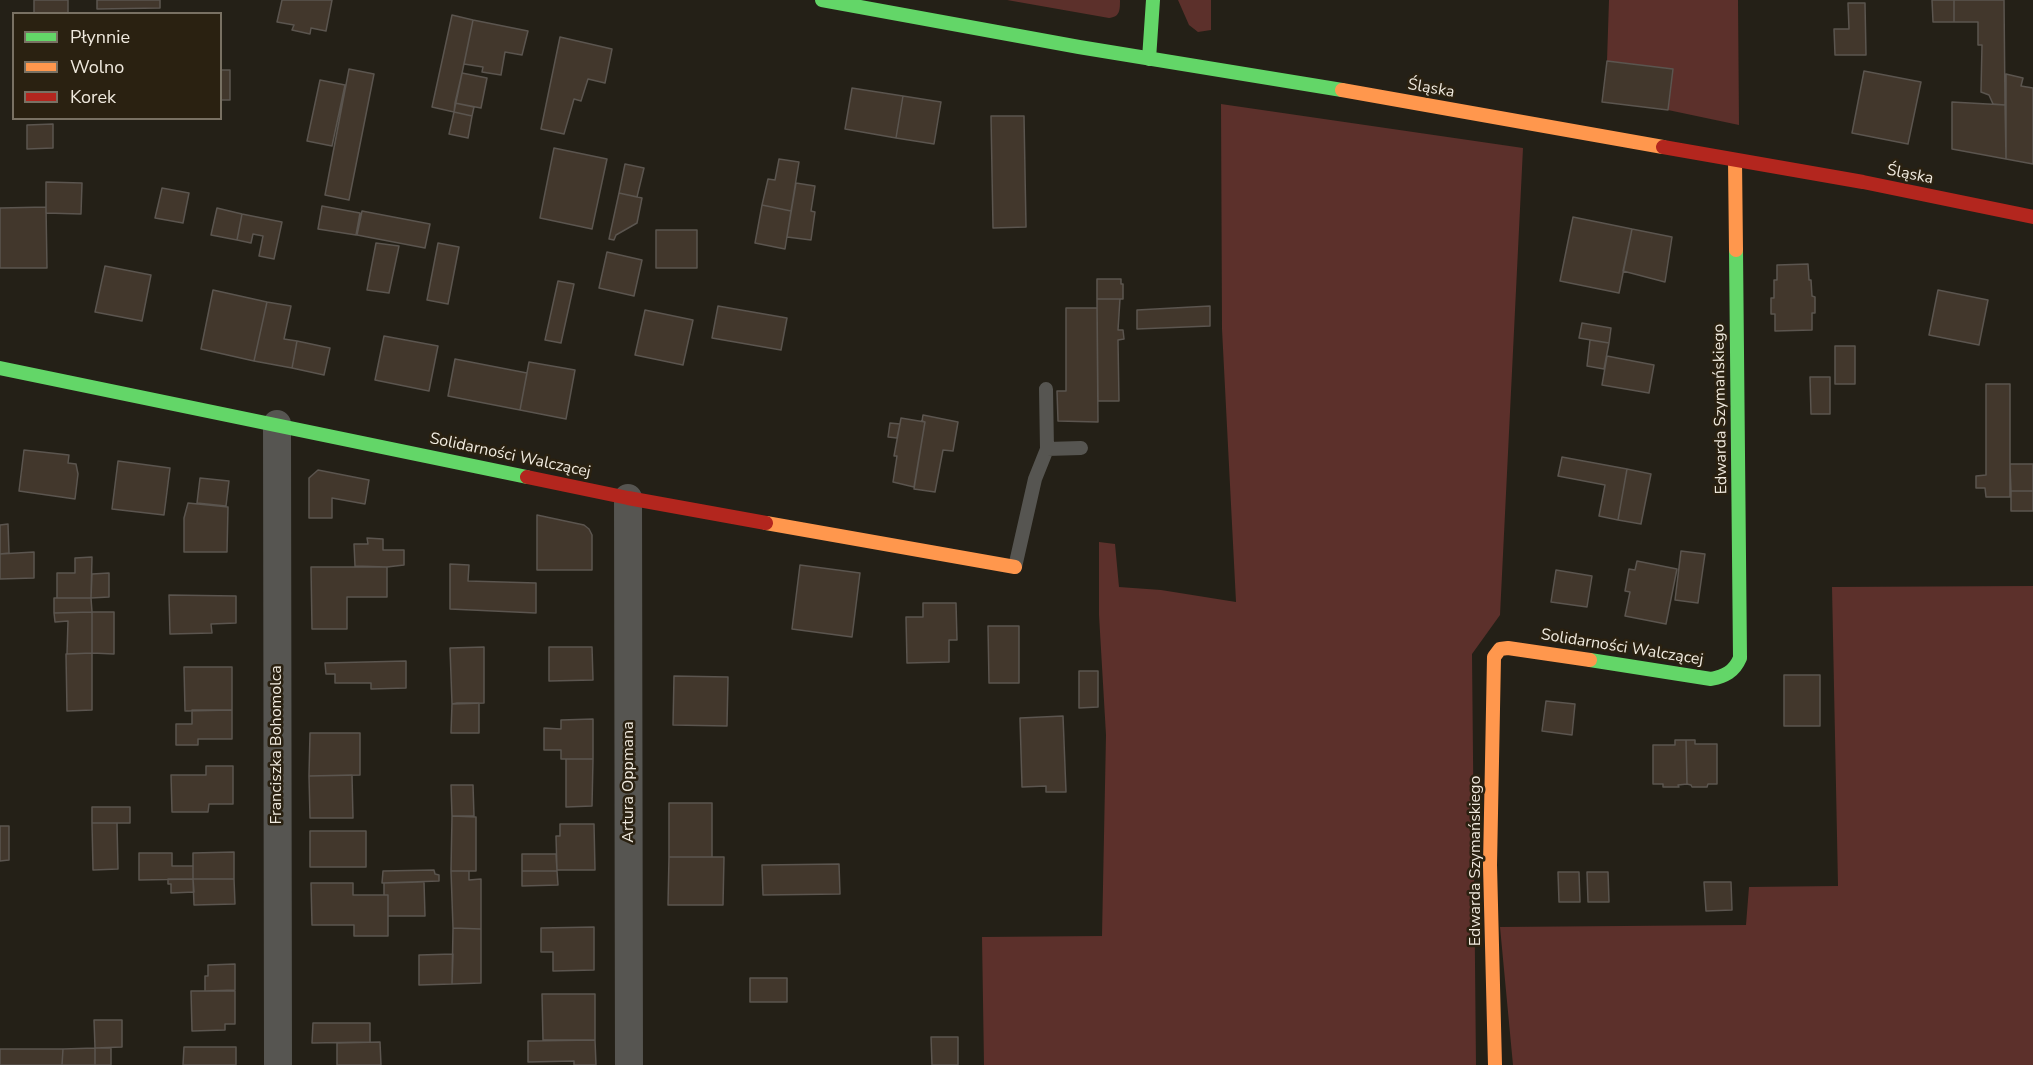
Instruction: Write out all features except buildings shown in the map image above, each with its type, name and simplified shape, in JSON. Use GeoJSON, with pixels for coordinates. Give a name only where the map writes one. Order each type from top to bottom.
{"type":"FeatureCollection","features":[{"type":"Feature","properties":{"kind":"street","name":"Śląska"},"geometry":{"type":"LineString","coordinates":[[822,0],[1149,59],[1298,82],[1863,182],[2033,217]]}},
{"type":"Feature","properties":{"kind":"street"},"geometry":{"type":"LineString","coordinates":[[1149,59],[1153,0]]}},
{"type":"Feature","properties":{"kind":"street","name":"Edwarda Szymańskiego"},"geometry":{"type":"LineString","coordinates":[[1735,160],[1740,658]]}},
{"type":"Feature","properties":{"kind":"street","name":"Solidarności Walczącej"},"geometry":{"type":"LineString","coordinates":[[0,368],[628,498],[1015,567]]}},
{"type":"Feature","properties":{"kind":"street","name":"Franciszka Bohomolca"},"geometry":{"type":"LineString","coordinates":[[277,424],[278,1065]]}},
{"type":"Feature","properties":{"kind":"street","name":"Artura Oppmana"},"geometry":{"type":"LineString","coordinates":[[628,498],[629,1065]]}},
{"type":"Feature","properties":{"kind":"street","name":"Solidarności Walczącej"},"geometry":{"type":"LineString","coordinates":[[1494,657],[1503,647],[1515,648],[1711,679],[1725,676],[1735,670],[1740,658]]}},
{"type":"Feature","properties":{"kind":"street","name":"Edwarda Szymańskiego"},"geometry":{"type":"LineString","coordinates":[[1494,657],[1490,865],[1495,1065]]}},
{"type":"Feature","properties":{"kind":"lane"},"geometry":{"type":"LineString","coordinates":[[1015,567],[1035,479],[1047,449],[1046,389]]}},
{"type":"Feature","properties":{"kind":"lane"},"geometry":{"type":"LineString","coordinates":[[1047,449],[1081,448]]}},
{"type":"Feature","properties":{"kind":"shaded area"},"geometry":{"type":"Polygon","coordinates":[[[1007,0],[1120,0],[1120,7],[1117,15],[1109,18],[1007,0]]]}},
{"type":"Feature","properties":{"kind":"shaded area"},"geometry":{"type":"Polygon","coordinates":[[[1178,0],[1211,0],[1211,30],[1198,32],[1189,25],[1178,0]]]}},
{"type":"Feature","properties":{"kind":"shaded area"},"geometry":{"type":"Polygon","coordinates":[[[1609,0],[1738,0],[1739,125],[1668,110],[1672,69],[1607,61],[1609,0]]]}},
{"type":"Feature","properties":{"kind":"shaded area"},"geometry":{"type":"Polygon","coordinates":[[[1221,104],[1523,148],[1500,615],[1472,654],[1476,1065],[984,1065],[982,937],[1102,936],[1106,735],[1099,615],[1099,542],[1115,544],[1119,587],[1161,590],[1236,602],[1222,329],[1221,104]]]}},
{"type":"Feature","properties":{"kind":"shaded area"},"geometry":{"type":"Polygon","coordinates":[[[2033,586],[2033,1065],[1513,1065],[1500,927],[1746,925],[1749,887],[1838,886],[1832,587],[2033,586]]]}},
{"type":"Feature","properties":{"kind":"traffic: fast"},"geometry":{"type":"LineString","coordinates":[[822,0],[1079,47],[1342,90]]}},
{"type":"Feature","properties":{"kind":"traffic: fast"},"geometry":{"type":"LineString","coordinates":[[1149,59],[1153,0]]}},
{"type":"Feature","properties":{"kind":"traffic: fast"},"geometry":{"type":"LineString","coordinates":[[1590,660],[1711,679],[1729,673],[1740,658],[1736,250]]}},
{"type":"Feature","properties":{"kind":"traffic: fast"},"geometry":{"type":"LineString","coordinates":[[0,368],[527,477]]}},
{"type":"Feature","properties":{"kind":"traffic: slow"},"geometry":{"type":"LineString","coordinates":[[1342,90],[1663,147]]}},
{"type":"Feature","properties":{"kind":"traffic: slow"},"geometry":{"type":"LineString","coordinates":[[1735,160],[1736,250]]}},
{"type":"Feature","properties":{"kind":"traffic: slow"},"geometry":{"type":"LineString","coordinates":[[766,523],[1015,567]]}},
{"type":"Feature","properties":{"kind":"traffic: slow"},"geometry":{"type":"LineString","coordinates":[[1495,1065],[1490,865],[1494,657],[1500,649],[1508,648],[1590,660]]}},
{"type":"Feature","properties":{"kind":"traffic: jam"},"geometry":{"type":"LineString","coordinates":[[1663,147],[1863,182],[2033,217]]}},
{"type":"Feature","properties":{"kind":"traffic: jam"},"geometry":{"type":"LineString","coordinates":[[527,477],[766,523]]}}]}
